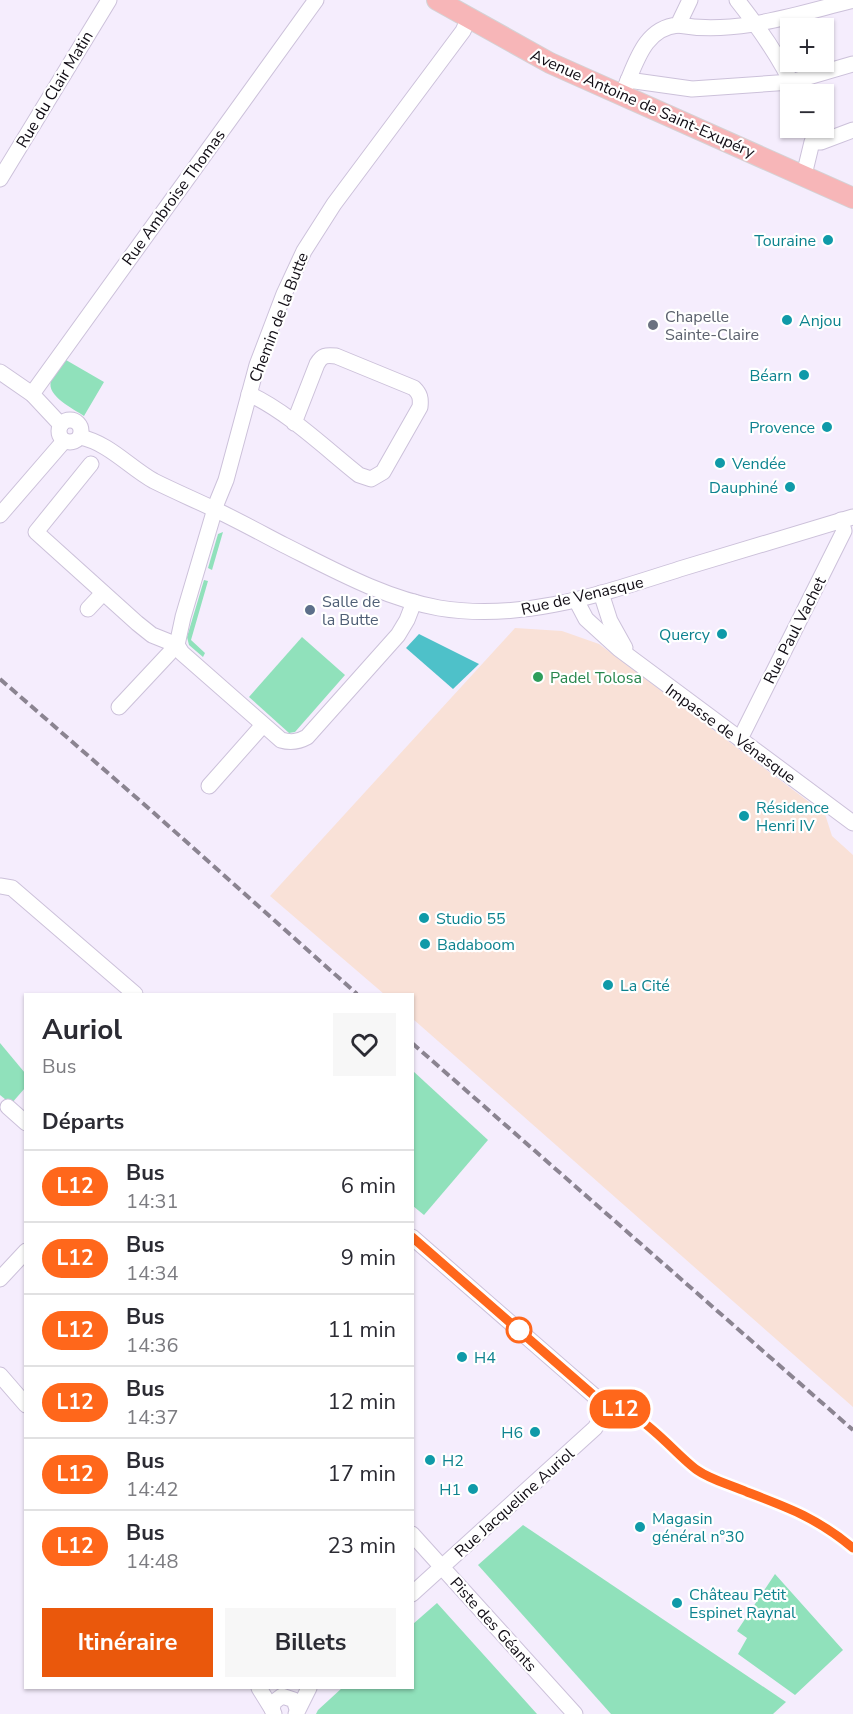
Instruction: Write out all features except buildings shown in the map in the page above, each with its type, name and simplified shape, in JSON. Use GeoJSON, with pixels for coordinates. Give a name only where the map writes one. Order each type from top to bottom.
{"type":"FeatureCollection","features":[{"type":"Feature","properties":{"kind":"main road","name":"Avenue Antoine de Saint-Exupéry"},"geometry":{"type":"LineString","coordinates":[[437,0],[550,63],[625,88],[853,198]]}},
{"type":"Feature","properties":{"kind":"street","name":"Rue du Clair Matin"},"geometry":{"type":"LineString","coordinates":[[0,179],[109,0]]}},
{"type":"Feature","properties":{"kind":"street","name":"Rue Ambroise Thomas"},"geometry":{"type":"LineString","coordinates":[[32,393],[316,0]]}},
{"type":"Feature","properties":{"kind":"street"},"geometry":{"type":"LineString","coordinates":[[678,25],[690,0]]}},
{"type":"Feature","properties":{"kind":"street"},"geometry":{"type":"LineString","coordinates":[[737,0],[756,24],[792,84]]}},
{"type":"Feature","properties":{"kind":"street"},"geometry":{"type":"LineString","coordinates":[[780,88],[625,88],[645,43],[665,27],[678,25],[708,29],[756,24],[851,2]]}},
{"type":"Feature","properties":{"kind":"street","name":"Chemin de la Butte"},"geometry":{"type":"LineString","coordinates":[[177,645],[178,633],[226,480],[257,365],[284,294],[311,237],[463,31],[469,18]]}},
{"type":"Feature","properties":{"kind":"street"},"geometry":{"type":"LineString","coordinates":[[804,84],[853,64]]}},
{"type":"Feature","properties":{"kind":"street"},"geometry":{"type":"LineString","coordinates":[[834,137],[853,130]]}},
{"type":"Feature","properties":{"kind":"street"},"geometry":{"type":"LineString","coordinates":[[804,175],[810,138]]}},
{"type":"Feature","properties":{"kind":"street"},"geometry":{"type":"LineString","coordinates":[[815,138],[821,142],[832,138]]}},
{"type":"Feature","properties":{"kind":"street"},"geometry":{"type":"LineString","coordinates":[[249,393],[294,423],[359,475],[371,479],[383,472],[420,407],[421,400],[414,388],[336,356],[327,355],[321,357],[317,364],[294,423]]}},
{"type":"Feature","properties":{"kind":"street"},"geometry":{"type":"LineString","coordinates":[[0,372],[32,393],[61,424]]}},
{"type":"Feature","properties":{"kind":"street"},"geometry":{"type":"LineString","coordinates":[[61,424],[75,420],[81,426],[80,437],[74,442],[64,441]]}},
{"type":"Feature","properties":{"kind":"street"},"geometry":{"type":"LineString","coordinates":[[61,424],[59,433],[64,441]]}},
{"type":"Feature","properties":{"kind":"street"},"geometry":{"type":"LineString","coordinates":[[80,437],[104,446],[156,482],[214,515]]}},
{"type":"Feature","properties":{"kind":"street"},"geometry":{"type":"LineString","coordinates":[[0,515],[64,441]]}},
{"type":"Feature","properties":{"kind":"street"},"geometry":{"type":"LineString","coordinates":[[91,464],[36,532],[152,635],[177,645],[182,653],[281,740],[299,741],[307,737],[398,634],[414,602]]}},
{"type":"Feature","properties":{"kind":"street","name":"Rue de Venasque"},"geometry":{"type":"LineString","coordinates":[[214,515],[380,592],[441,608],[497,612],[540,608],[576,600],[847,518]]}},
{"type":"Feature","properties":{"kind":"street","name":"Rue Paul Vachet"},"geometry":{"type":"LineString","coordinates":[[740,739],[844,531],[847,518]]}},
{"type":"Feature","properties":{"kind":"street"},"geometry":{"type":"LineString","coordinates":[[88,609],[103,593]]}},
{"type":"Feature","properties":{"kind":"street","name":"Impasse de Vénasque"},"geometry":{"type":"LineString","coordinates":[[601,593],[617,637],[639,664]]}},
{"type":"Feature","properties":{"kind":"street","name":"Impasse de Vénasque"},"geometry":{"type":"LineString","coordinates":[[576,600],[581,612],[590,623],[612,644],[853,823]]}},
{"type":"Feature","properties":{"kind":"street"},"geometry":{"type":"LineString","coordinates":[[119,707],[177,645]]}},
{"type":"Feature","properties":{"kind":"street"},"geometry":{"type":"LineString","coordinates":[[209,786],[263,725]]}},
{"type":"Feature","properties":{"kind":"street"},"geometry":{"type":"LineString","coordinates":[[0,886],[12,888],[134,993]]}},
{"type":"Feature","properties":{"kind":"street"},"geometry":{"type":"LineString","coordinates":[[9,1107],[24,1120]]}},
{"type":"Feature","properties":{"kind":"street","name":"Rue Jacqueline Auriol"},"geometry":{"type":"LineString","coordinates":[[414,1239],[599,1400],[604,1413],[595,1428],[414,1592]]}},
{"type":"Feature","properties":{"kind":"street"},"geometry":{"type":"LineString","coordinates":[[0,1279],[24,1253]]}},
{"type":"Feature","properties":{"kind":"street"},"geometry":{"type":"LineString","coordinates":[[0,1375],[24,1403]]}},
{"type":"Feature","properties":{"kind":"street","name":"Piste des Géants"},"geometry":{"type":"LineString","coordinates":[[414,1536],[575,1714]]}},
{"type":"Feature","properties":{"kind":"street"},"geometry":{"type":"LineString","coordinates":[[260,1689],[273,1712]]}},
{"type":"Feature","properties":{"kind":"street"},"geometry":{"type":"LineString","coordinates":[[268,1689],[294,1700],[297,1712]]}},
{"type":"Feature","properties":{"kind":"street"},"geometry":{"type":"LineString","coordinates":[[273,1712],[274,1702],[306,1689]]}},
{"type":"Feature","properties":{"kind":"street"},"geometry":{"type":"LineString","coordinates":[[297,1712],[308,1689]]}},
{"type":"Feature","properties":{"kind":"shaded area"},"geometry":{"type":"Polygon","coordinates":[[[515,628],[562,631],[599,644],[825,814],[832,836],[853,855],[853,1407],[414,1020],[414,993],[383,993],[270,896],[515,628]]]}},
{"type":"Feature","properties":{"kind":"green space"},"geometry":{"type":"Polygon","coordinates":[[[66,360],[104,382],[84,416],[57,397],[51,387],[53,376],[66,360]]]}},
{"type":"Feature","properties":{"kind":"green space"},"geometry":{"type":"Polygon","coordinates":[[[223,532],[212,570],[208,568],[218,534],[223,532]]]}},
{"type":"Feature","properties":{"kind":"green space"},"geometry":{"type":"Polygon","coordinates":[[[204,580],[208,581],[191,640],[205,653],[203,657],[189,645],[187,637],[204,580]]]}},
{"type":"Feature","properties":{"kind":"green space"},"geometry":{"type":"Polygon","coordinates":[[[302,637],[345,675],[295,732],[289,733],[249,697],[302,637]]]}},
{"type":"Feature","properties":{"kind":"green space"},"geometry":{"type":"Polygon","coordinates":[[[0,1043],[24,1072],[24,1089],[11,1104],[0,1095],[0,1043]]]}},
{"type":"Feature","properties":{"kind":"green space"},"geometry":{"type":"Polygon","coordinates":[[[414,1072],[488,1140],[424,1215],[414,1207],[414,1072]]]}},
{"type":"Feature","properties":{"kind":"green space"},"geometry":{"type":"Polygon","coordinates":[[[523,1525],[786,1702],[773,1714],[611,1714],[478,1565],[523,1525]]]}},
{"type":"Feature","properties":{"kind":"green space"},"geometry":{"type":"Polygon","coordinates":[[[775,1574],[843,1650],[795,1695],[738,1654],[747,1638],[737,1631],[775,1574]]]}},
{"type":"Feature","properties":{"kind":"green space"},"geometry":{"type":"Polygon","coordinates":[[[437,1603],[537,1714],[316,1714],[341,1689],[414,1689],[414,1623],[437,1603]]]}},
{"type":"Feature","properties":{"kind":"water"},"geometry":{"type":"Polygon","coordinates":[[[419,634],[479,664],[453,689],[406,648],[419,634]]]}},
{"type":"Feature","properties":{"kind":"railway"},"geometry":{"type":"LineString","coordinates":[[0,679],[356,993]]}},
{"type":"Feature","properties":{"kind":"railway"},"geometry":{"type":"LineString","coordinates":[[414,1045],[853,1430]]}},
{"type":"Feature","properties":{"kind":"bus line","name":"L12"},"geometry":{"type":"LineString","coordinates":[[414,1239],[599,1400],[603,1408],[612,1406],[624,1410],[644,1422],[697,1470],[802,1513],[819,1522],[853,1548]]}},
{"type":"Feature","properties":{"kind":"place","name":"Touraine"},"geometry":{"type":"Point","coordinates":[828,240]}},
{"type":"Feature","properties":{"kind":"place","name":"Anjou"},"geometry":{"type":"Point","coordinates":[787,320]}},
{"type":"Feature","properties":{"kind":"place","name":"Chapelle Sainte-Claire"},"geometry":{"type":"Point","coordinates":[653,325]}},
{"type":"Feature","properties":{"kind":"place","name":"Béarn"},"geometry":{"type":"Point","coordinates":[804,375]}},
{"type":"Feature","properties":{"kind":"place","name":"Provence"},"geometry":{"type":"Point","coordinates":[827,427]}},
{"type":"Feature","properties":{"kind":"place","name":"Vendée"},"geometry":{"type":"Point","coordinates":[720,463]}},
{"type":"Feature","properties":{"kind":"place","name":"Dauphiné"},"geometry":{"type":"Point","coordinates":[790,487]}},
{"type":"Feature","properties":{"kind":"place","name":"Salle de la Butte"},"geometry":{"type":"Point","coordinates":[310,610]}},
{"type":"Feature","properties":{"kind":"place","name":"Quercy"},"geometry":{"type":"Point","coordinates":[722,634]}},
{"type":"Feature","properties":{"kind":"place","name":"Padel Tolosa"},"geometry":{"type":"Point","coordinates":[538,677]}},
{"type":"Feature","properties":{"kind":"place","name":"Résidence Henri IV"},"geometry":{"type":"Point","coordinates":[744,816]}},
{"type":"Feature","properties":{"kind":"place","name":"Studio 55"},"geometry":{"type":"Point","coordinates":[424,918]}},
{"type":"Feature","properties":{"kind":"place","name":"Badaboom"},"geometry":{"type":"Point","coordinates":[425,944]}},
{"type":"Feature","properties":{"kind":"place","name":"La Cité"},"geometry":{"type":"Point","coordinates":[608,985]}},
{"type":"Feature","properties":{"kind":"place","name":"H4"},"geometry":{"type":"Point","coordinates":[462,1357]}},
{"type":"Feature","properties":{"kind":"place","name":"H6"},"geometry":{"type":"Point","coordinates":[535,1432]}},
{"type":"Feature","properties":{"kind":"place","name":"H2"},"geometry":{"type":"Point","coordinates":[430,1460]}},
{"type":"Feature","properties":{"kind":"place","name":"H1"},"geometry":{"type":"Point","coordinates":[473,1489]}},
{"type":"Feature","properties":{"kind":"place","name":"Magasin général n°30"},"geometry":{"type":"Point","coordinates":[640,1527]}},
{"type":"Feature","properties":{"kind":"place","name":"Château Petit Espinet Raynal"},"geometry":{"type":"Point","coordinates":[677,1603]}}]}
